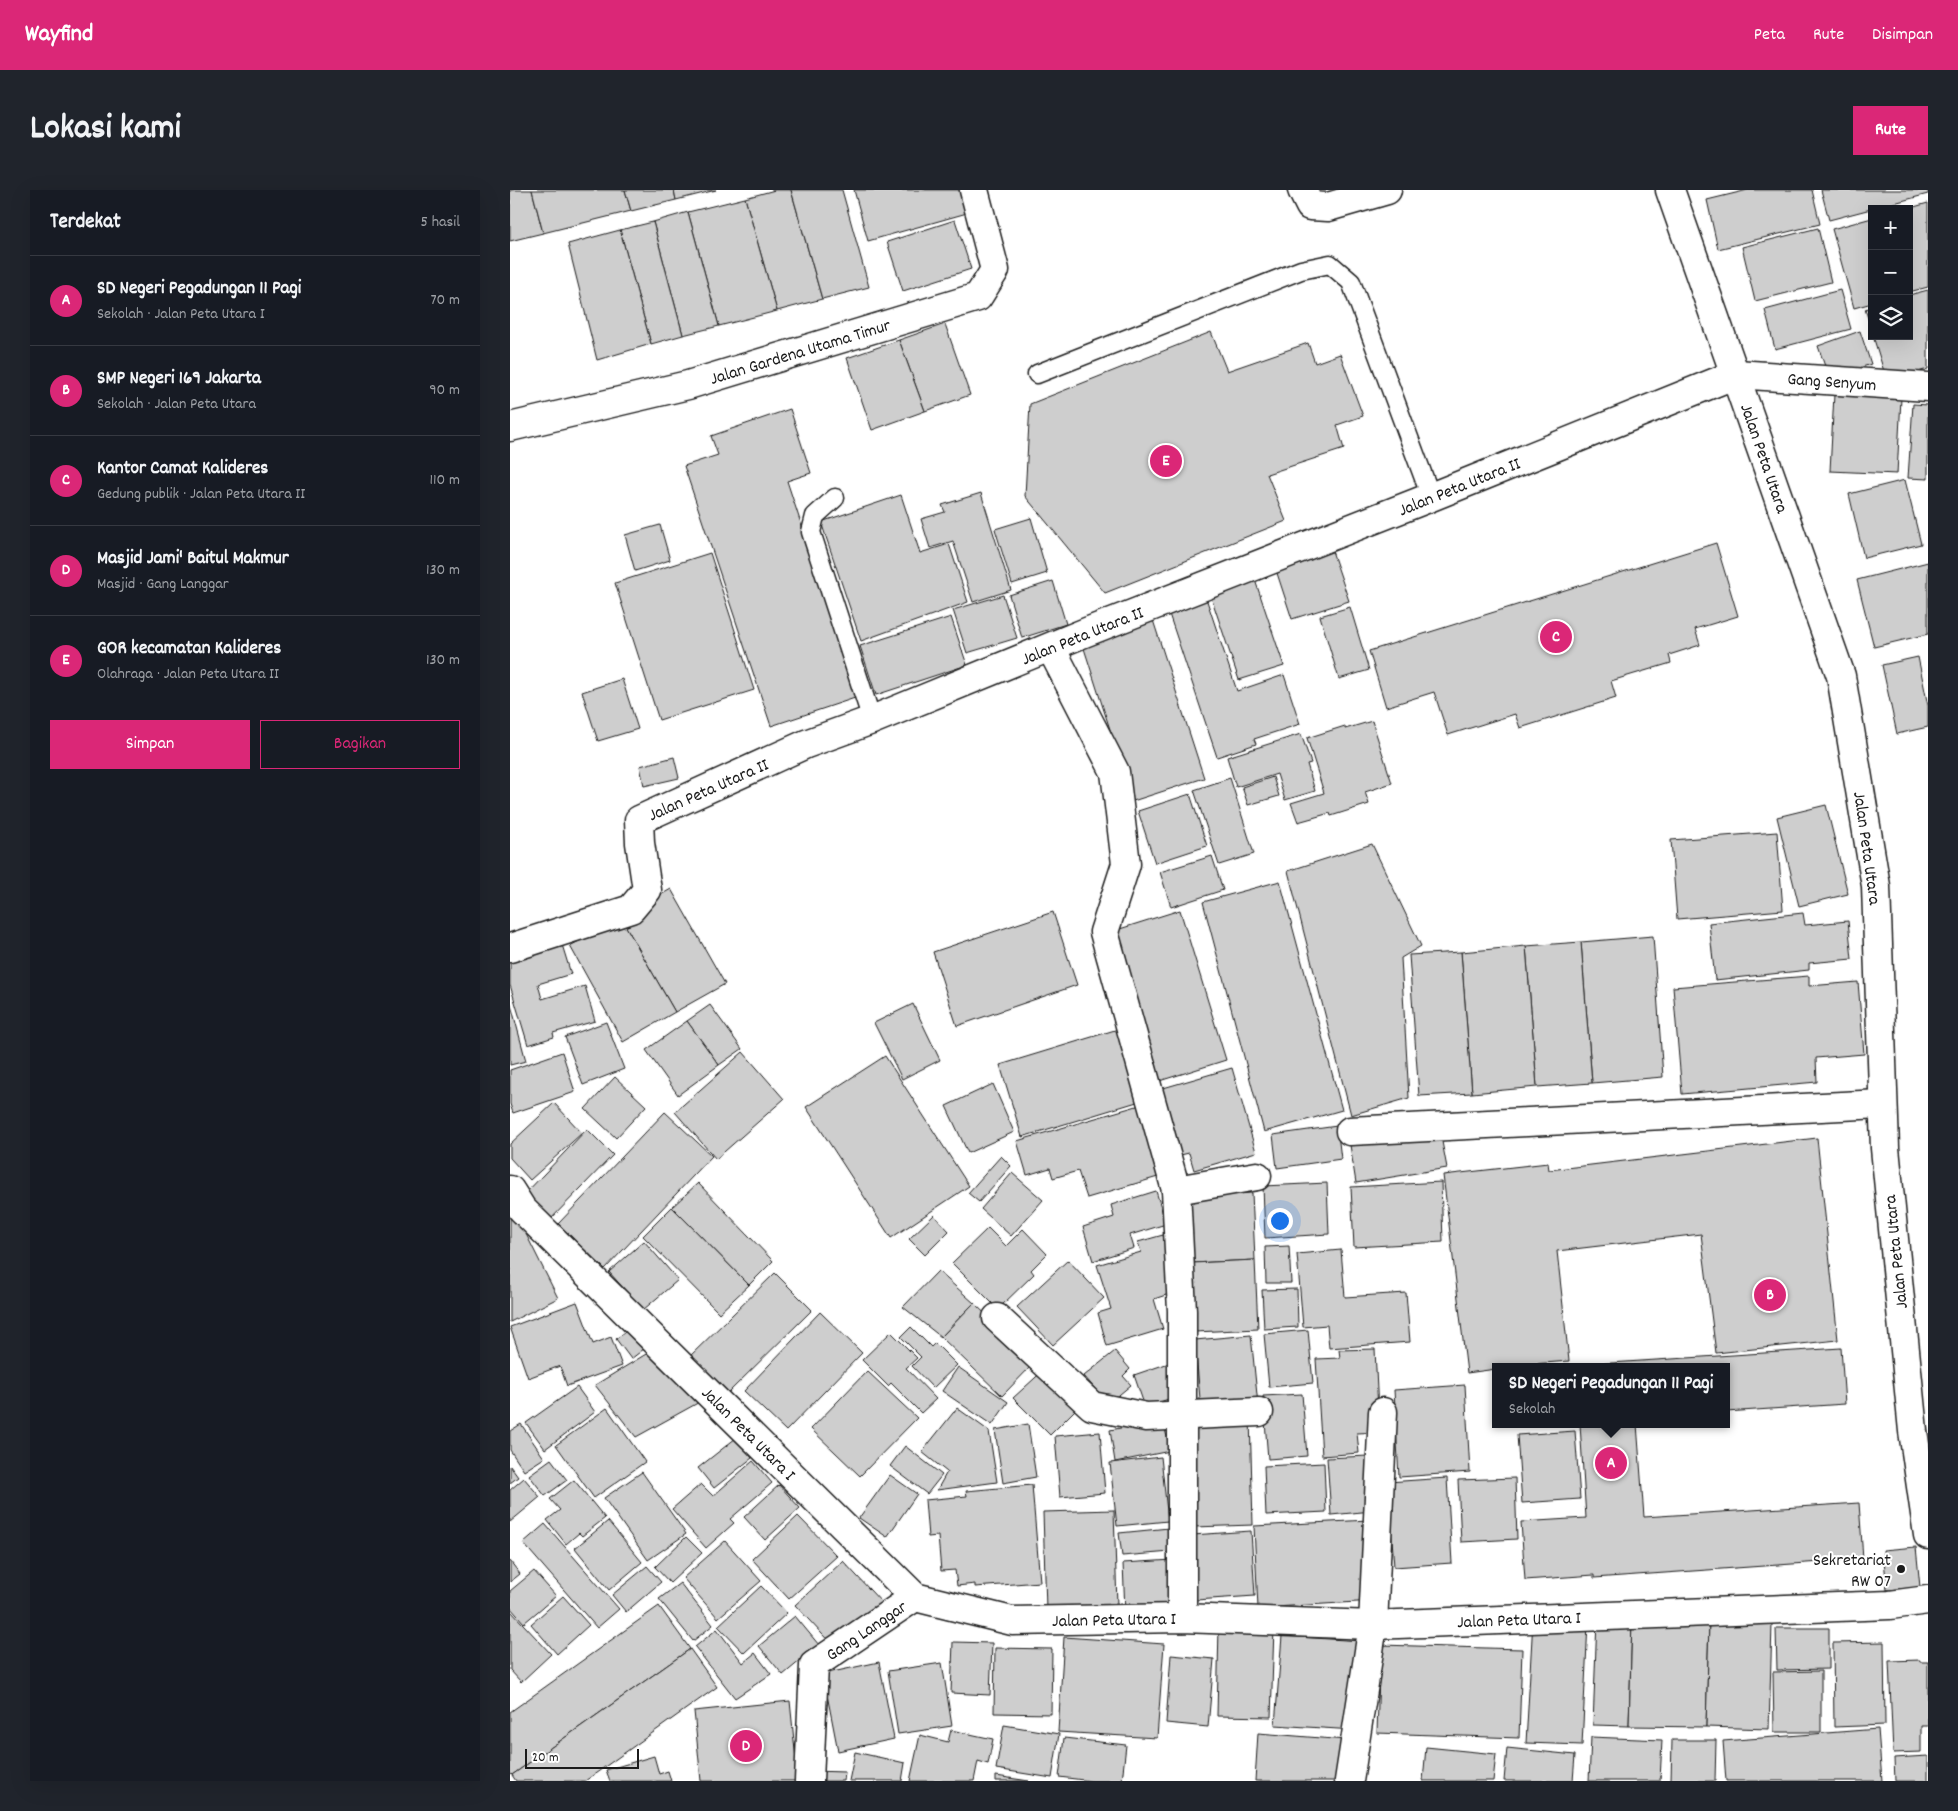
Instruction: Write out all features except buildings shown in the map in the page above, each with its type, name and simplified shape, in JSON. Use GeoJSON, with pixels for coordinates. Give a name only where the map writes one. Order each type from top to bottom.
{"type":"FeatureCollection","features":[{"type":"Feature","properties":{"kind":"street","name":"Jalan Gardena Utama Timur"},"geometry":{"type":"LineString","coordinates":[[510,427],[688,385],[978,297],[995,270],[974,190]]}},
{"type":"Feature","properties":{"kind":"street"},"geometry":{"type":"LineString","coordinates":[[1302,190],[1310,206],[1328,207],[1387,190]]}},
{"type":"Feature","properties":{"kind":"street","name":"Jalan Peta Utara"},"geometry":{"type":"LineString","coordinates":[[1670,190],[1736,374],[1840,676],[1876,886],[1882,1104],[1913,1431],[1928,1535]]}},
{"type":"Feature","properties":{"kind":"street","name":"Gang Senyum"},"geometry":{"type":"LineString","coordinates":[[1736,374],[1928,387]]}},
{"type":"Feature","properties":{"kind":"street","name":"Jalan Peta Utara II"},"geometry":{"type":"LineString","coordinates":[[510,948],[631,909],[648,890],[640,843],[639,820],[806,744],[872,720],[1051,648],[1093,629],[1431,497],[1736,374]]}},
{"type":"Feature","properties":{"kind":"street"},"geometry":{"type":"LineString","coordinates":[[1051,648],[1115,772],[1126,864],[1104,932],[1176,1190],[1182,1311],[1182,1618]]}},
{"type":"Feature","properties":{"kind":"street"},"geometry":{"type":"LineString","coordinates":[[1350,1131],[1882,1104]]}},
{"type":"Feature","properties":{"kind":"street"},"geometry":{"type":"LineString","coordinates":[[1176,1190],[1257,1176]]}},
{"type":"Feature","properties":{"kind":"street","name":"Jalan Peta Utara I"},"geometry":{"type":"LineString","coordinates":[[510,1190],[522,1209],[915,1597],[1012,1621],[1182,1618],[1373,1625],[1890,1605],[1928,1600]]}},
{"type":"Feature","properties":{"kind":"street"},"geometry":{"type":"LineString","coordinates":[[997,1318],[1092,1406],[1146,1417],[1259,1412]]}},
{"type":"Feature","properties":{"kind":"street"},"geometry":{"type":"LineString","coordinates":[[1349,1781],[1373,1625],[1383,1412]]}},
{"type":"Feature","properties":{"kind":"street","name":"Gang Langgar"},"geometry":{"type":"LineString","coordinates":[[809,1781],[814,1665],[915,1597]]}},
{"type":"Feature","properties":{"kind":"lane"},"geometry":{"type":"LineString","coordinates":[[1037,374],[1301,270],[1330,264],[1351,282],[1431,497]]}},
{"type":"Feature","properties":{"kind":"lane"},"geometry":{"type":"LineString","coordinates":[[835,498],[815,516],[811,532],[872,720]]}},
{"type":"Feature","properties":{"kind":"place","name":"GOR kecamatan Kalideres"},"geometry":{"type":"Point","coordinates":[1166,461]}},
{"type":"Feature","properties":{"kind":"place","name":"Kantor Camat Kalideres"},"geometry":{"type":"Point","coordinates":[1556,637]}},
{"type":"Feature","properties":{"kind":"place","name":"SMP Negeri 169 Jakarta"},"geometry":{"type":"Point","coordinates":[1770,1295]}},
{"type":"Feature","properties":{"kind":"place","name":"SD Negeri Pegadungan 11 Pagi"},"geometry":{"type":"Point","coordinates":[1611,1463]}},
{"type":"Feature","properties":{"kind":"place","name":"Sekretariat RW 07"},"geometry":{"type":"Point","coordinates":[1901,1569]}},
{"type":"Feature","properties":{"kind":"place","name":"Masjid Jami' Baitul Makmur"},"geometry":{"type":"Point","coordinates":[746,1746]}}]}
